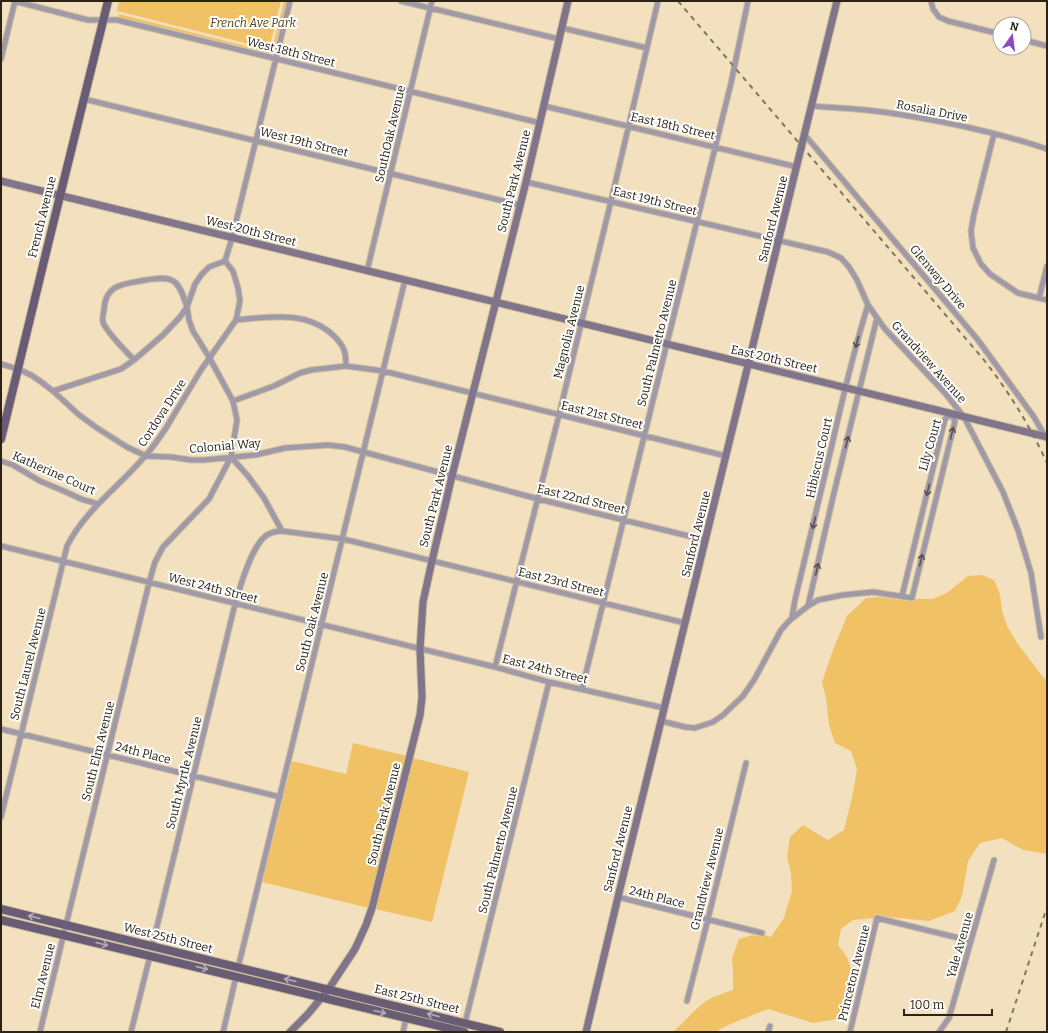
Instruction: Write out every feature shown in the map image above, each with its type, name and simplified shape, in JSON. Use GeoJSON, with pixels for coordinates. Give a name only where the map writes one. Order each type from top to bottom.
{"type":"FeatureCollection","features":[{"type":"Feature","properties":{"kind":"main road","name":"French Avenue"},"geometry":{"type":"LineString","coordinates":[[1,439],[108,1]]}},
{"type":"Feature","properties":{"kind":"main road","name":"West 25th Street"},"geometry":{"type":"LineString","coordinates":[[1,909],[328,990]]}},
{"type":"Feature","properties":{"kind":"main road","name":"West 25th Street"},"geometry":{"type":"LineString","coordinates":[[1,920],[322,997]]}},
{"type":"Feature","properties":{"kind":"main road"},"geometry":{"type":"LineString","coordinates":[[150,956],[159,953],[183,959],[194,957]]}},
{"type":"Feature","properties":{"kind":"main road","name":"East 25th Street"},"geometry":{"type":"LineString","coordinates":[[328,990],[500,1032]]}},
{"type":"Feature","properties":{"kind":"main road","name":"East 25th Street"},"geometry":{"type":"LineString","coordinates":[[322,997],[464,1032]]}},
{"type":"Feature","properties":{"kind":"main road"},"geometry":{"type":"LineString","coordinates":[[449,1028],[457,1026],[475,1030],[482,1027]]}},
{"type":"Feature","properties":{"kind":"street","name":"West 18th Street"},"geometry":{"type":"LineString","coordinates":[[15,1],[88,20],[117,20],[540,123]]}},
{"type":"Feature","properties":{"kind":"street"},"geometry":{"type":"LineString","coordinates":[[1,59],[15,1]]}},
{"type":"Feature","properties":{"kind":"street"},"geometry":{"type":"LineString","coordinates":[[53,391],[121,369],[134,360],[163,335],[180,317],[187,307],[195,284],[202,274],[209,267],[225,261],[232,238],[290,1]]}},
{"type":"Feature","properties":{"kind":"street"},"geometry":{"type":"LineString","coordinates":[[401,1],[559,39]]}},
{"type":"Feature","properties":{"kind":"street","name":"SouthOak Avenue"},"geometry":{"type":"LineString","coordinates":[[367,271],[432,1]]}},
{"type":"Feature","properties":{"kind":"street","name":"South Park Avenue"},"geometry":{"type":"LineString","coordinates":[[290,1032],[307,1015],[328,990],[361,937],[372,908],[420,715],[422,697],[420,649],[423,602],[432,560],[526,182],[568,1]]}},
{"type":"Feature","properties":{"kind":"street","name":"Magnolia Avenue"},"geometry":{"type":"LineString","coordinates":[[495,667],[612,201],[658,1]]}},
{"type":"Feature","properties":{"kind":"street","name":"South Palmetto Avenue"},"geometry":{"type":"LineString","coordinates":[[582,689],[731,84],[748,1]]}},
{"type":"Feature","properties":{"kind":"street","name":"Sanford Avenue"},"geometry":{"type":"LineString","coordinates":[[586,1032],[837,1]]}},
{"type":"Feature","properties":{"kind":"street"},"geometry":{"type":"LineString","coordinates":[[931,1],[933,9],[939,16],[948,22],[992,32]]}},
{"type":"Feature","properties":{"kind":"street"},"geometry":{"type":"LineString","coordinates":[[562,28],[647,48]]}},
{"type":"Feature","properties":{"kind":"street"},"geometry":{"type":"LineString","coordinates":[[1032,42],[1047,46]]}},
{"type":"Feature","properties":{"kind":"street","name":"West 19th Street"},"geometry":{"type":"LineString","coordinates":[[84,99],[520,205]]}},
{"type":"Feature","properties":{"kind":"street","name":"East 18th Street"},"geometry":{"type":"LineString","coordinates":[[544,106],[797,167]]}},
{"type":"Feature","properties":{"kind":"street","name":"Rosalia Drive"},"geometry":{"type":"LineString","coordinates":[[811,106],[896,114],[953,124],[994,134],[1047,150]]}},
{"type":"Feature","properties":{"kind":"street","name":"Glenway Drive"},"geometry":{"type":"LineString","coordinates":[[804,134],[978,340],[1034,417],[1047,438]]}},
{"type":"Feature","properties":{"kind":"street"},"geometry":{"type":"LineString","coordinates":[[994,134],[974,214],[971,231],[973,248],[981,264],[990,274],[1018,293],[1047,300]]}},
{"type":"Feature","properties":{"kind":"street","name":"West 20th Street"},"geometry":{"type":"LineString","coordinates":[[1,181],[496,303]]}},
{"type":"Feature","properties":{"kind":"street","name":"East 19th Street"},"geometry":{"type":"LineString","coordinates":[[526,182],[779,240]]}},
{"type":"Feature","properties":{"kind":"street","name":"Grandview Avenue"},"geometry":{"type":"LineString","coordinates":[[779,240],[831,253],[841,258],[849,267],[857,280],[868,305],[885,329],[945,393],[964,417],[1003,492],[1018,530],[1031,573],[1040,637]]}},
{"type":"Feature","properties":{"kind":"street","name":"Cordova Drive"},"geometry":{"type":"LineString","coordinates":[[63,562],[67,546],[71,539],[98,504],[146,456],[166,428],[209,357],[236,320],[240,301],[238,288],[233,271],[225,261]]}},
{"type":"Feature","properties":{"kind":"street"},"geometry":{"type":"LineString","coordinates":[[1039,298],[1047,266]]}},
{"type":"Feature","properties":{"kind":"street"},"geometry":{"type":"LineString","coordinates":[[134,360],[106,330],[103,321],[104,304],[107,294],[116,286],[151,279],[168,278],[175,282],[180,289],[187,307]]}},
{"type":"Feature","properties":{"kind":"street","name":"South Oak Avenue"},"geometry":{"type":"LineString","coordinates":[[238,968],[405,280]]}},
{"type":"Feature","properties":{"kind":"street","name":"East 20th Street"},"geometry":{"type":"LineString","coordinates":[[496,303],[1047,438]]}},
{"type":"Feature","properties":{"kind":"street","name":"Hibiscus Court"},"geometry":{"type":"LineString","coordinates":[[792,617],[845,388],[868,305]]}},
{"type":"Feature","properties":{"kind":"street","name":"South Elm Avenue"},"geometry":{"type":"LineString","coordinates":[[66,925],[155,562],[163,547],[209,499],[231,457],[237,420],[233,401],[193,331],[189,320],[187,307]]}},
{"type":"Feature","properties":{"kind":"street"},"geometry":{"type":"LineString","coordinates":[[236,320],[284,316],[313,322],[324,327],[344,348],[346,354],[346,366]]}},
{"type":"Feature","properties":{"kind":"street","name":"Hibiscus Court"},"geometry":{"type":"LineString","coordinates":[[808,606],[877,318]]}},
{"type":"Feature","properties":{"kind":"street","name":"Colonial Way"},"geometry":{"type":"LineString","coordinates":[[1,364],[31,375],[53,391],[78,414],[97,428],[127,447],[146,456],[204,460],[255,455],[285,448],[328,445],[345,447],[452,476]]}},
{"type":"Feature","properties":{"kind":"street","name":"East 21st Street"},"geometry":{"type":"LineString","coordinates":[[233,401],[274,386],[300,373],[311,370],[346,366],[383,371],[726,456]]}},
{"type":"Feature","properties":{"kind":"street","name":"Lily Court"},"geometry":{"type":"LineString","coordinates":[[951,414],[955,421],[912,598],[902,596],[945,419],[951,414]]}},
{"type":"Feature","properties":{"kind":"street"},"geometry":{"type":"LineString","coordinates":[[231,457],[248,476],[264,498],[282,531]]}},
{"type":"Feature","properties":{"kind":"street","name":"Katherine Court"},"geometry":{"type":"LineString","coordinates":[[1,461],[13,464],[40,480],[81,499],[98,504]]}},
{"type":"Feature","properties":{"kind":"street","name":"East 22nd Street"},"geometry":{"type":"LineString","coordinates":[[452,476],[538,499],[705,540]]}},
{"type":"Feature","properties":{"kind":"street","name":"East 23rd Street"},"geometry":{"type":"LineString","coordinates":[[282,531],[342,539],[685,623]]}},
{"type":"Feature","properties":{"kind":"street","name":"South Myrtle Avenue"},"geometry":{"type":"LineString","coordinates":[[152,946],[235,604],[245,571],[252,554],[266,535],[282,531]]}},
{"type":"Feature","properties":{"kind":"street","name":"West 24th Street"},"geometry":{"type":"LineString","coordinates":[[1,546],[420,649]]}},
{"type":"Feature","properties":{"kind":"street","name":"South Laurel Avenue"},"geometry":{"type":"LineString","coordinates":[[1,817],[63,562]]}},
{"type":"Feature","properties":{"kind":"street"},"geometry":{"type":"LineString","coordinates":[[661,721],[684,727],[695,728],[713,722],[723,716],[743,696],[754,680],[781,630],[792,617],[818,600],[843,595],[873,592],[902,596]]}},
{"type":"Feature","properties":{"kind":"street","name":"East 24th Street"},"geometry":{"type":"LineString","coordinates":[[420,649],[549,682],[664,708]]}},
{"type":"Feature","properties":{"kind":"street","name":"South Palmetto Avenue"},"geometry":{"type":"LineString","coordinates":[[465,1023],[549,682]]}},
{"type":"Feature","properties":{"kind":"street","name":"24th Place"},"geometry":{"type":"LineString","coordinates":[[1,728],[280,797]]}},
{"type":"Feature","properties":{"kind":"street","name":"Grandview Avenue"},"geometry":{"type":"LineString","coordinates":[[687,1001],[746,763]]}},
{"type":"Feature","properties":{"kind":"street","name":"Yale Avenue"},"geometry":{"type":"LineString","coordinates":[[939,1032],[949,1018],[994,860]]}},
{"type":"Feature","properties":{"kind":"street","name":"24th Place"},"geometry":{"type":"LineString","coordinates":[[618,898],[762,933]]}},
{"type":"Feature","properties":{"kind":"street","name":"Princeton Avenue"},"geometry":{"type":"LineString","coordinates":[[850,1032],[877,918],[971,941]]}},
{"type":"Feature","properties":{"kind":"street","name":"Elm Avenue"},"geometry":{"type":"LineString","coordinates":[[40,1032],[66,925]]}},
{"type":"Feature","properties":{"kind":"street"},"geometry":{"type":"LineString","coordinates":[[131,1032],[150,956]]}},
{"type":"Feature","properties":{"kind":"street"},"geometry":{"type":"LineString","coordinates":[[223,1032],[236,977]]}},
{"type":"Feature","properties":{"kind":"street"},"geometry":{"type":"LineString","coordinates":[[403,1032],[406,1018]]}},
{"type":"Feature","properties":{"kind":"street"},"geometry":{"type":"LineString","coordinates":[[768,1032],[770,1026]]}},
{"type":"Feature","properties":{"kind":"green space","name":"French Ave Park"},"geometry":{"type":"Polygon","coordinates":[[[119,1],[281,1],[269,49],[117,11],[119,1]]]}},
{"type":"Feature","properties":{"kind":"green space"},"geometry":{"type":"Polygon","coordinates":[[[284,1],[287,1],[273,54],[118,17],[119,14],[270,52],[272,50],[284,1]]]}},
{"type":"Feature","properties":{"kind":"green space"},"geometry":{"type":"Polygon","coordinates":[[[982,575],[994,580],[1000,594],[1002,611],[1007,626],[1017,643],[1043,677],[1047,680],[1047,854],[1023,850],[1002,838],[980,843],[968,861],[962,896],[955,911],[929,921],[888,917],[875,914],[874,918],[853,920],[841,929],[838,945],[847,957],[853,975],[849,1002],[838,1019],[813,1023],[768,1009],[728,1025],[715,1032],[673,1032],[706,1001],[733,990],[732,958],[739,939],[753,935],[763,937],[764,935],[771,937],[784,918],[792,891],[791,873],[787,857],[790,837],[803,825],[828,840],[844,830],[857,769],[851,751],[835,743],[829,725],[826,698],[822,682],[847,616],[866,598],[880,597],[914,602],[915,599],[933,599],[948,592],[968,576],[982,575]]]}},
{"type":"Feature","properties":{"kind":"green space"},"geometry":{"type":"Polygon","coordinates":[[[353,743],[407,756],[369,908],[262,882],[292,761],[346,774],[353,743]]]}},
{"type":"Feature","properties":{"kind":"green space"},"geometry":{"type":"Polygon","coordinates":[[[413,758],[469,772],[432,922],[375,909],[413,758]]]}},
{"type":"Feature","properties":{"kind":"railway"},"geometry":{"type":"LineString","coordinates":[[678,1],[984,360],[1002,384],[1034,436],[1047,463]]}},
{"type":"Feature","properties":{"kind":"railway"},"geometry":{"type":"LineString","coordinates":[[1006,1032],[1047,907]]}}]}
